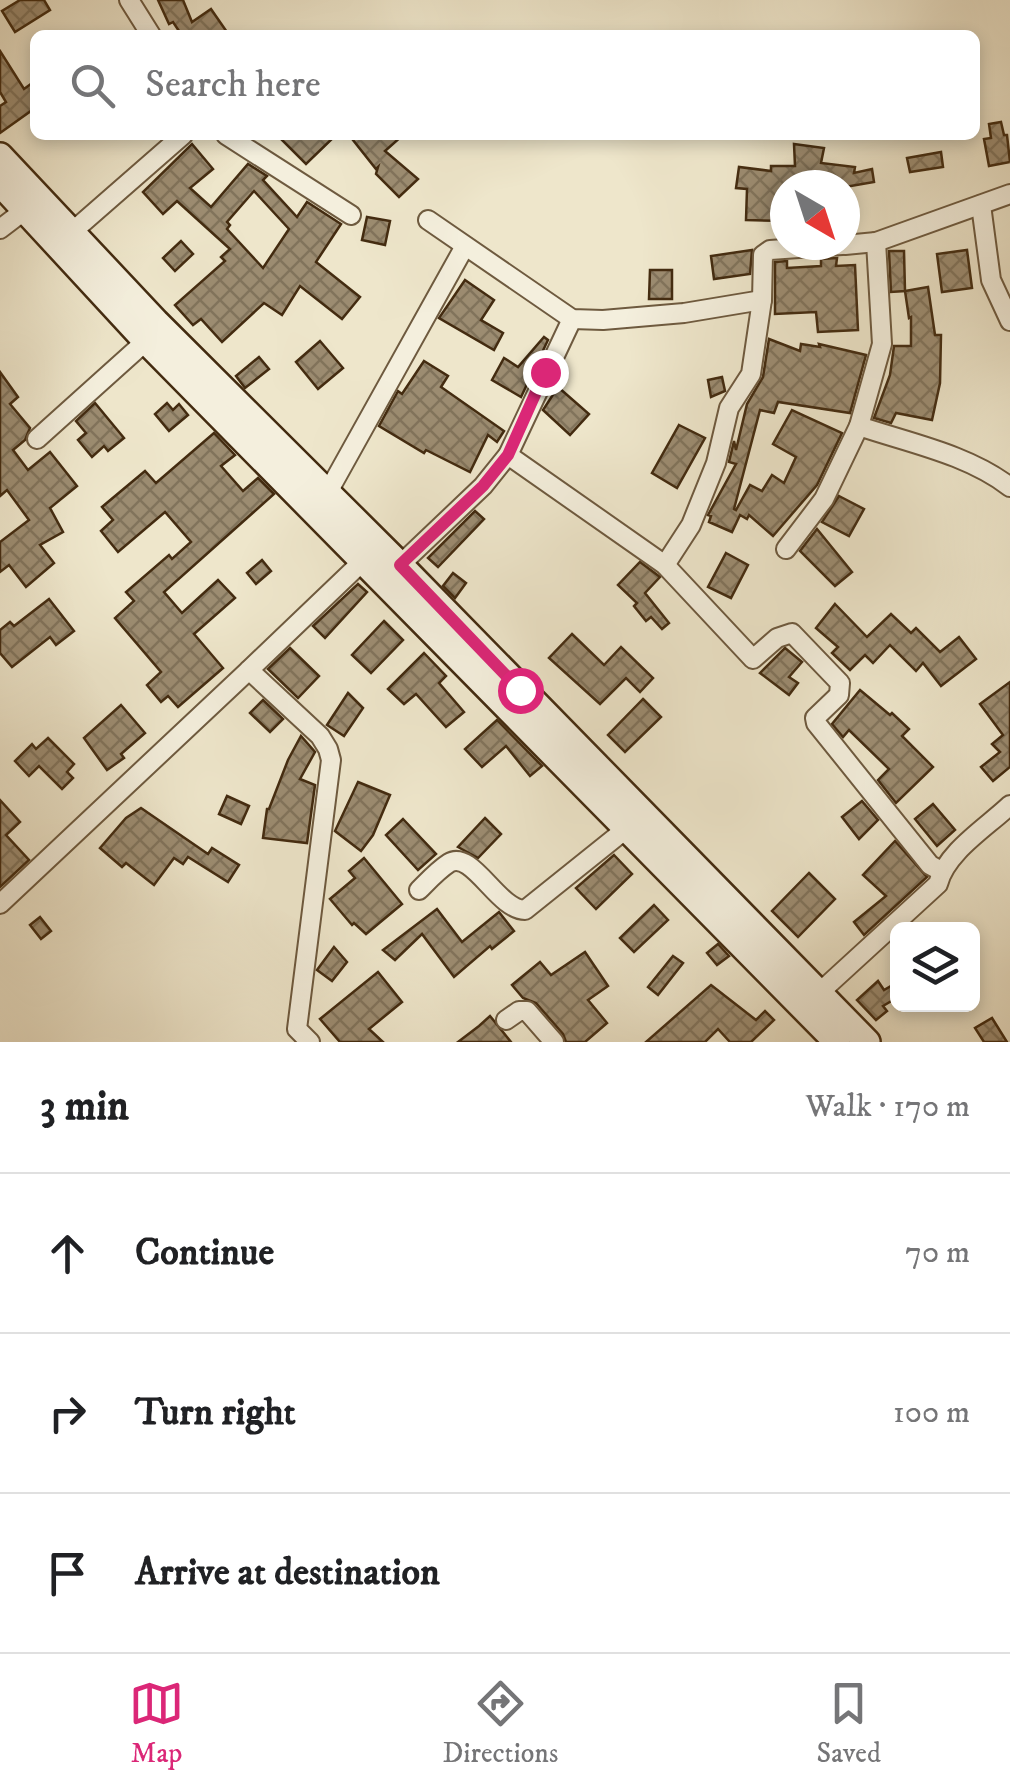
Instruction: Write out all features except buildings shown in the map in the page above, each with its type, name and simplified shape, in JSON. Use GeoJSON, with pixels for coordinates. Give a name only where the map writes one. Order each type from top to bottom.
{"type":"FeatureCollection","features":[{"type":"Feature","properties":{"kind":"street"},"geometry":{"type":"LineString","coordinates":[[129,0],[147,30]]}},
{"type":"Feature","properties":{"kind":"street"},"geometry":{"type":"LineString","coordinates":[[72,232],[177,140]]}},
{"type":"Feature","properties":{"kind":"street"},"geometry":{"type":"LineString","coordinates":[[234,140],[352,215]]}},
{"type":"Feature","properties":{"kind":"street"},"geometry":{"type":"LineString","coordinates":[[0,156],[156,322],[867,1042]]}},
{"type":"Feature","properties":{"kind":"street"},"geometry":{"type":"LineString","coordinates":[[0,183],[146,341],[838,1042]]}},
{"type":"Feature","properties":{"kind":"street"},"geometry":{"type":"LineString","coordinates":[[860,243],[876,242],[1010,194]]}},
{"type":"Feature","properties":{"kind":"street"},"geometry":{"type":"LineString","coordinates":[[981,205],[991,280],[1010,321]]}},
{"type":"Feature","properties":{"kind":"street"},"geometry":{"type":"LineString","coordinates":[[0,230],[25,210]]}},
{"type":"Feature","properties":{"kind":"street"},"geometry":{"type":"LineString","coordinates":[[428,220],[572,320],[684,313],[762,300]]}},
{"type":"Feature","properties":{"kind":"street"},"geometry":{"type":"LineString","coordinates":[[786,549],[824,499],[859,426],[882,344],[876,242]]}},
{"type":"Feature","properties":{"kind":"street"},"geometry":{"type":"LineString","coordinates":[[328,492],[465,246]]}},
{"type":"Feature","properties":{"kind":"street"},"geometry":{"type":"LineString","coordinates":[[665,565],[691,525],[716,462],[728,408],[751,374],[762,300],[763,255],[770,250]]}},
{"type":"Feature","properties":{"kind":"street"},"geometry":{"type":"LineString","coordinates":[[400,565],[483,486],[508,455],[572,320]]}},
{"type":"Feature","properties":{"kind":"street"},"geometry":{"type":"LineString","coordinates":[[37,438],[146,341]]}},
{"type":"Feature","properties":{"kind":"street"},"geometry":{"type":"LineString","coordinates":[[859,426],[956,458],[996,476],[1010,487]]}},
{"type":"Feature","properties":{"kind":"street"},"geometry":{"type":"LineString","coordinates":[[508,455],[665,565],[753,659],[777,638],[792,633],[840,682],[839,694],[814,718],[816,724],[930,865],[941,871]]}},
{"type":"Feature","properties":{"kind":"street"},"geometry":{"type":"LineString","coordinates":[[0,904],[364,560]]}},
{"type":"Feature","properties":{"kind":"street"},"geometry":{"type":"LineString","coordinates":[[249,670],[320,736],[330,760],[300,1038]]}},
{"type":"Feature","properties":{"kind":"street"},"geometry":{"type":"LineString","coordinates":[[819,993],[938,884],[941,871],[1010,805]]}},
{"type":"Feature","properties":{"kind":"street"},"geometry":{"type":"LineString","coordinates":[[418,890],[451,861],[459,860],[468,864],[508,904],[525,910],[626,829]]}},
{"type":"Feature","properties":{"kind":"street"},"geometry":{"type":"LineString","coordinates":[[506,1020],[519,1011],[527,1012],[554,1042]]}},
{"type":"Feature","properties":{"kind":"route"},"geometry":{"type":"LineString","coordinates":[[520,690],[400,565],[483,486],[508,455],[545,372]]}}]}
